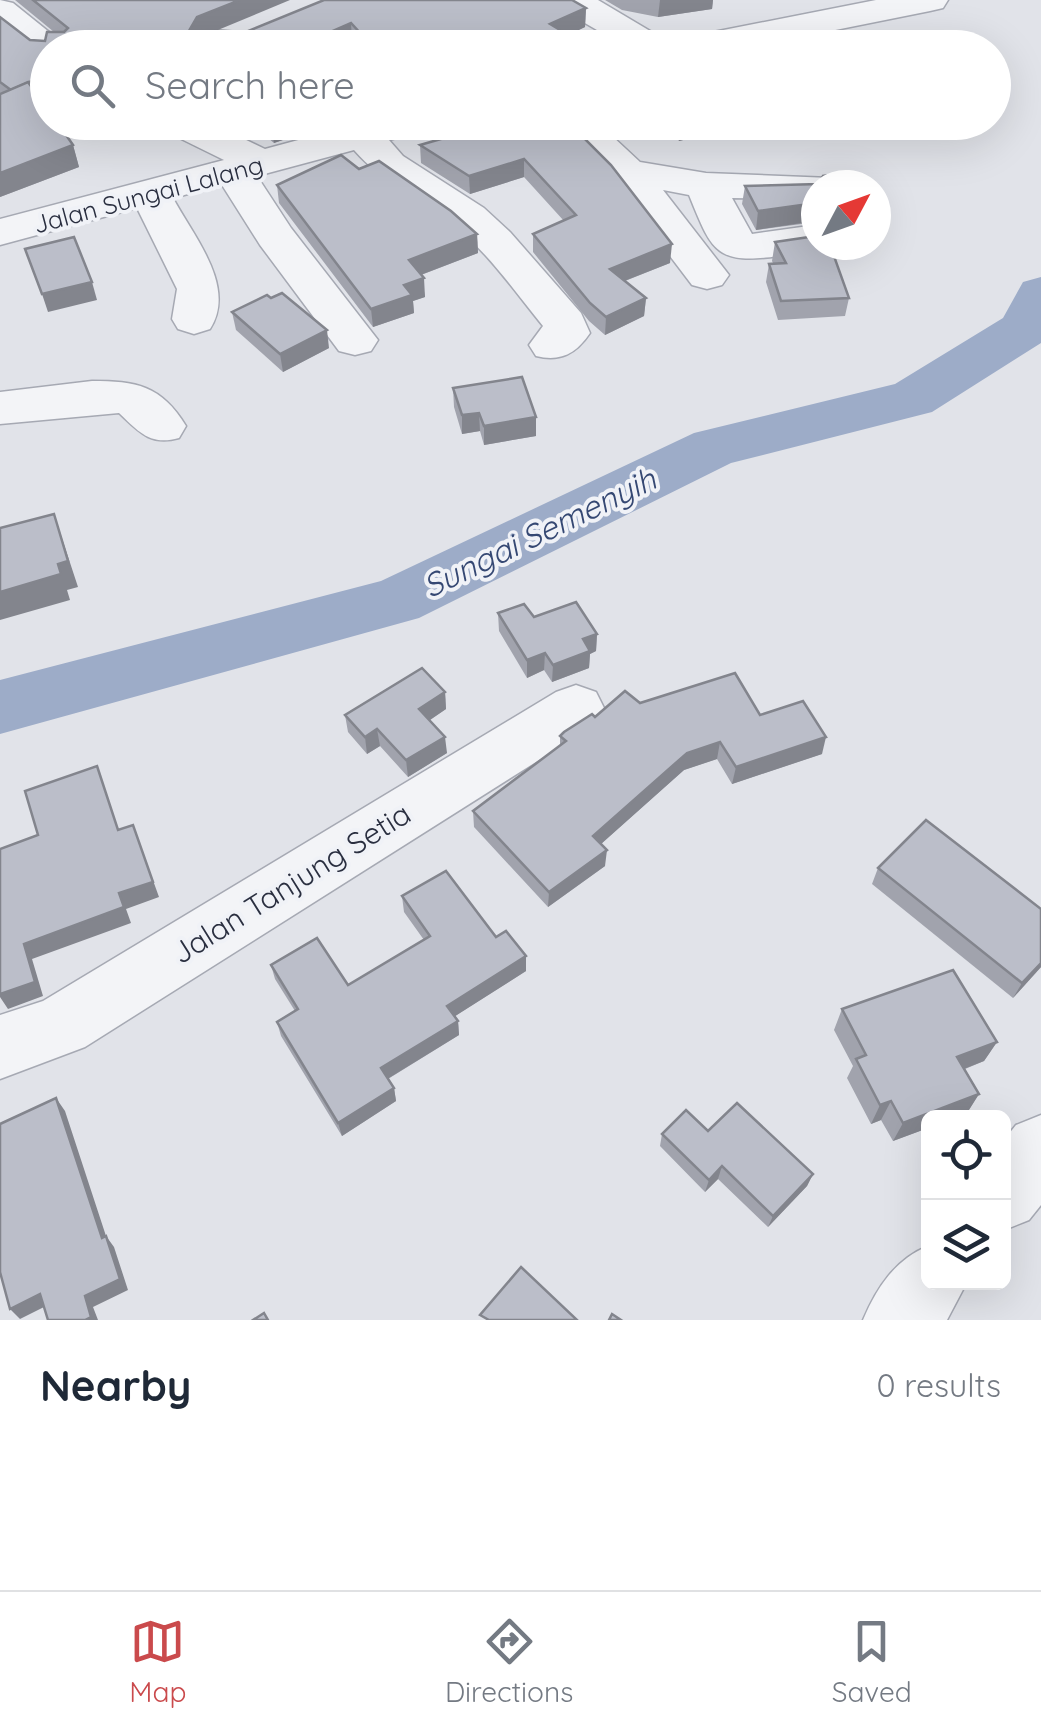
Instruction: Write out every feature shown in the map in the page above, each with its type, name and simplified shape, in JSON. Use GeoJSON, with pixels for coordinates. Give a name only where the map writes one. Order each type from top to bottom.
{"type":"FeatureCollection","features":[{"type":"Feature","properties":{"kind":"street"},"geometry":{"type":"LineString","coordinates":[[572,0],[624,30]]}},
{"type":"Feature","properties":{"kind":"street"},"geometry":{"type":"LineString","coordinates":[[747,30],[810,11],[930,0]]}},
{"type":"Feature","properties":{"kind":"street"},"geometry":{"type":"LineString","coordinates":[[9,10],[32,30]]}},
{"type":"Feature","properties":{"kind":"street"},"geometry":{"type":"LineString","coordinates":[[205,140],[249,168],[275,236],[355,340]]}},
{"type":"Feature","properties":{"kind":"street","name":"Jalan Sungai Lalang"},"geometry":{"type":"LineString","coordinates":[[0,232],[350,140]]}},
{"type":"Feature","properties":{"kind":"street"},"geometry":{"type":"LineString","coordinates":[[367,140],[389,165],[469,217],[507,254],[565,324],[567,333],[552,345]]}},
{"type":"Feature","properties":{"kind":"street"},"geometry":{"type":"LineString","coordinates":[[592,140],[627,172],[706,276]]}},
{"type":"Feature","properties":{"kind":"street"},"geometry":{"type":"LineString","coordinates":[[627,172],[706,185],[801,187]]}},
{"type":"Feature","properties":{"kind":"street"},"geometry":{"type":"LineString","coordinates":[[706,185],[726,234],[742,248],[801,240]]}},
{"type":"Feature","properties":{"kind":"street"},"geometry":{"type":"LineString","coordinates":[[150,193],[199,290],[194,319]]}},
{"type":"Feature","properties":{"kind":"street"},"geometry":{"type":"LineString","coordinates":[[0,408],[92,397],[131,398],[162,426]]}},
{"type":"Feature","properties":{"kind":"street","name":"Jalan Tanjung Setia"},"geometry":{"type":"LineString","coordinates":[[0,1046],[62,1025],[576,708]]}},
{"type":"Feature","properties":{"kind":"street"},"geometry":{"type":"LineString","coordinates":[[1011,1186],[1041,1149]]}},
{"type":"Feature","properties":{"kind":"street"},"geometry":{"type":"LineString","coordinates":[[900,1320],[924,1290]]}},
{"type":"Feature","properties":{"kind":"building"},"geometry":{"type":"Polygon","coordinates":[[[33,0],[240,0],[197,17],[190,29],[209,30],[68,28],[33,0]]]}},
{"type":"Feature","properties":{"kind":"building"},"geometry":{"type":"Polygon","coordinates":[[[324,0],[572,0],[586,8],[550,24],[560,30],[357,30],[351,23],[335,30],[251,30],[324,0]]]}},
{"type":"Feature","properties":{"kind":"building"},"geometry":{"type":"Polygon","coordinates":[[[0,17],[30,40],[30,82],[11,90],[0,82],[0,17]]]}},
{"type":"Feature","properties":{"kind":"building"},"geometry":{"type":"Polygon","coordinates":[[[28,82],[30,140],[70,140],[73,145],[0,173],[0,94],[28,82]]]}},
{"type":"Feature","properties":{"kind":"building"},"geometry":{"type":"Polygon","coordinates":[[[437,140],[586,140],[611,165],[672,244],[610,269],[646,298],[606,317],[590,303],[533,234],[576,215],[524,159],[469,176],[420,145],[437,140]]]}},
{"type":"Feature","properties":{"kind":"building"},"geometry":{"type":"Polygon","coordinates":[[[341,155],[359,169],[379,161],[477,234],[409,260],[424,278],[404,285],[412,295],[371,309],[277,185],[341,155]]]}},
{"type":"Feature","properties":{"kind":"building"},"geometry":{"type":"Polygon","coordinates":[[[801,184],[801,205],[758,211],[745,186],[801,184]]]}},
{"type":"Feature","properties":{"kind":"building"},"geometry":{"type":"Polygon","coordinates":[[[74,237],[92,282],[42,294],[25,249],[74,237]]]}},
{"type":"Feature","properties":{"kind":"building"},"geometry":{"type":"Polygon","coordinates":[[[801,238],[801,260],[835,260],[849,298],[781,301],[769,264],[786,263],[775,242],[801,238]]]}},
{"type":"Feature","properties":{"kind":"building"},"geometry":{"type":"Polygon","coordinates":[[[282,293],[327,330],[280,354],[232,312],[267,295],[271,298],[282,293]]]}},
{"type":"Feature","properties":{"kind":"building"},"geometry":{"type":"Polygon","coordinates":[[[522,377],[536,417],[484,426],[479,413],[462,415],[453,388],[522,377]]]}},
{"type":"Feature","properties":{"kind":"building"},"geometry":{"type":"Polygon","coordinates":[[[54,514],[68,561],[58,564],[61,574],[0,592],[0,528],[54,514]]]}},
{"type":"Feature","properties":{"kind":"building"},"geometry":{"type":"Polygon","coordinates":[[[576,602],[597,634],[583,639],[590,651],[553,665],[545,653],[527,660],[498,613],[524,604],[534,617],[576,602]]]}},
{"type":"Feature","properties":{"kind":"building"},"geometry":{"type":"Polygon","coordinates":[[[422,668],[445,692],[419,709],[445,737],[406,760],[377,729],[365,737],[345,715],[422,668]]]}},
{"type":"Feature","properties":{"kind":"building"},"geometry":{"type":"Polygon","coordinates":[[[735,673],[760,715],[803,701],[826,737],[736,767],[720,742],[687,753],[593,836],[607,850],[549,892],[473,811],[566,741],[560,736],[564,732],[592,714],[595,717],[625,691],[640,703],[735,673]]]}},
{"type":"Feature","properties":{"kind":"building"},"geometry":{"type":"Polygon","coordinates":[[[97,766],[118,830],[133,825],[153,882],[119,893],[124,907],[24,944],[35,982],[0,994],[0,849],[38,835],[25,791],[97,766]]]}},
{"type":"Feature","properties":{"kind":"building"},"geometry":{"type":"Polygon","coordinates":[[[926,820],[1041,909],[1041,963],[1022,983],[878,868],[926,820]]]}},
{"type":"Feature","properties":{"kind":"building"},"geometry":{"type":"Polygon","coordinates":[[[446,871],[496,937],[506,931],[526,956],[447,1006],[458,1021],[381,1068],[394,1088],[338,1123],[277,1022],[298,1009],[271,965],[317,938],[348,985],[430,936],[402,896],[446,871]]]}},
{"type":"Feature","properties":{"kind":"building"},"geometry":{"type":"Polygon","coordinates":[[[953,970],[997,1042],[957,1057],[979,1094],[937,1110],[921,1110],[921,1116],[903,1123],[891,1101],[880,1105],[856,1059],[866,1055],[842,1009],[953,970]]]}},
{"type":"Feature","properties":{"kind":"building"},"geometry":{"type":"Polygon","coordinates":[[[56,1098],[102,1238],[106,1236],[120,1279],[85,1296],[91,1317],[85,1320],[48,1320],[40,1294],[10,1309],[0,1272],[0,1124],[56,1098]]]}},
{"type":"Feature","properties":{"kind":"building"},"geometry":{"type":"Polygon","coordinates":[[[737,1103],[813,1174],[773,1216],[722,1166],[709,1180],[662,1134],[686,1110],[708,1131],[737,1103]]]}},
{"type":"Feature","properties":{"kind":"building"},"geometry":{"type":"Polygon","coordinates":[[[521,1267],[577,1320],[489,1320],[480,1315],[521,1267]]]}},
{"type":"Feature","properties":{"kind":"waterway","name":"Sungai Semenyih"},"geometry":{"type":"LineString","coordinates":[[0,707],[397,601],[714,447],[912,399],[1025,329],[1041,294]]}}]}
